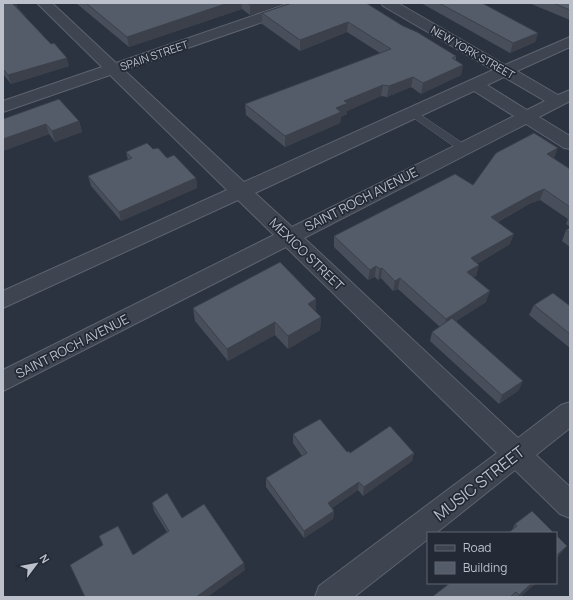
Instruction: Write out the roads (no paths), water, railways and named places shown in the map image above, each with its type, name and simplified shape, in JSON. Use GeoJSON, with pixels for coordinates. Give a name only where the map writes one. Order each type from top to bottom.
{"type":"FeatureCollection","features":[{"type":"Feature","properties":{"kind":"street","name":"MEXICO STREET"},"geometry":{"type":"LineString","coordinates":[[44,3],[112,70],[570,505]]}},
{"type":"Feature","properties":{"kind":"street","name":"SPAIN STREET"},"geometry":{"type":"LineString","coordinates":[[3,108],[304,3]]}},
{"type":"Feature","properties":{"kind":"street","name":"NEW YORK STREET"},"geometry":{"type":"LineString","coordinates":[[388,3],[504,70],[564,98]]}},
{"type":"Feature","properties":{"kind":"street"},"geometry":{"type":"LineString","coordinates":[[3,300],[240,190],[570,41]]}},
{"type":"Feature","properties":{"kind":"street"},"geometry":{"type":"LineString","coordinates":[[474,84],[570,144]]}},
{"type":"Feature","properties":{"kind":"street","name":"SAINT ROCH AVENUE"},"geometry":{"type":"LineString","coordinates":[[3,381],[564,98]]}},
{"type":"Feature","properties":{"kind":"street","name":"MUSIC STREET"},"geometry":{"type":"LineString","coordinates":[[330,597],[570,413]]}},
{"type":"Feature","properties":{"kind":"lane"},"geometry":{"type":"LineString","coordinates":[[412,112],[463,148]]}}]}
